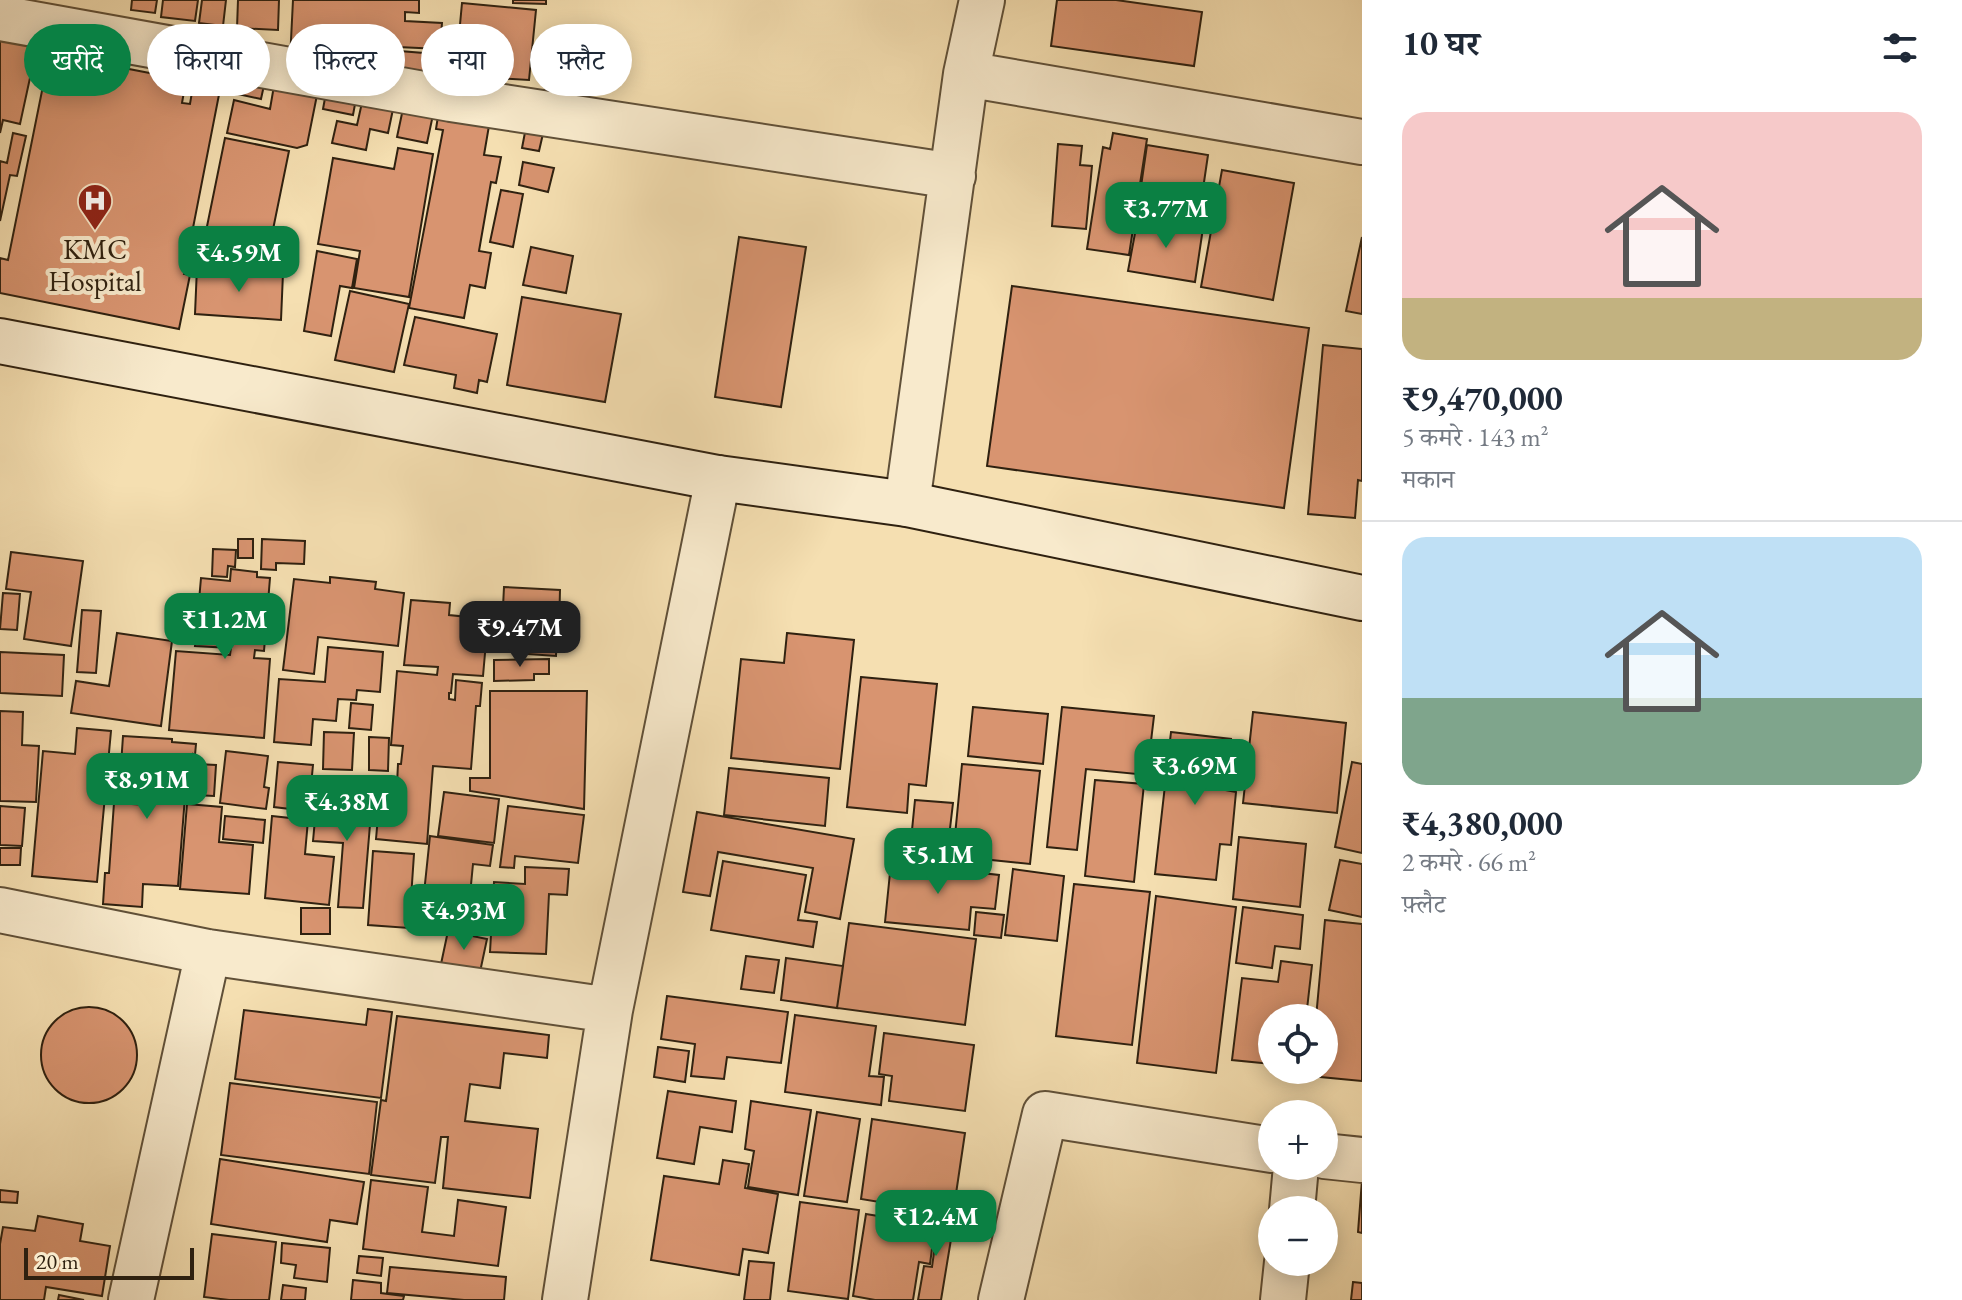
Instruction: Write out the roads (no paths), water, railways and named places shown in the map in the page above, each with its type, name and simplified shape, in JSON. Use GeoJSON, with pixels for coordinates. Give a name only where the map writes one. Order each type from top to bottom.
{"type":"FeatureCollection","features":[{"type":"Feature","properties":{"kind":"street"},"geometry":{"type":"LineString","coordinates":[[907,504],[966,74],[982,0]]}},
{"type":"Feature","properties":{"kind":"street"},"geometry":{"type":"LineString","coordinates":[[0,18],[451,99],[953,176]]}},
{"type":"Feature","properties":{"kind":"street"},"geometry":{"type":"LineString","coordinates":[[966,74],[1362,142]]}},
{"type":"Feature","properties":{"kind":"street"},"geometry":{"type":"LineString","coordinates":[[0,341],[718,478],[907,504],[1362,598]]}},
{"type":"Feature","properties":{"kind":"street"},"geometry":{"type":"LineString","coordinates":[[565,1300],[610,1010],[718,478]]}},
{"type":"Feature","properties":{"kind":"street"},"geometry":{"type":"LineString","coordinates":[[0,910],[208,952],[610,1010]]}},
{"type":"Feature","properties":{"kind":"street"},"geometry":{"type":"LineString","coordinates":[[131,1300],[208,952]]}},
{"type":"Feature","properties":{"kind":"street"},"geometry":{"type":"LineString","coordinates":[[1001,1300],[1045,1114],[1258,1148]]}},
{"type":"Feature","properties":{"kind":"street"},"geometry":{"type":"LineString","coordinates":[[1338,1157],[1362,1160]]}},
{"type":"Feature","properties":{"kind":"street"},"geometry":{"type":"LineString","coordinates":[[1283,1300],[1286,1276]]}},
{"type":"Feature","properties":{"kind":"place","name":"KMC Hospital"},"geometry":{"type":"Point","coordinates":[95,232]}}]}
